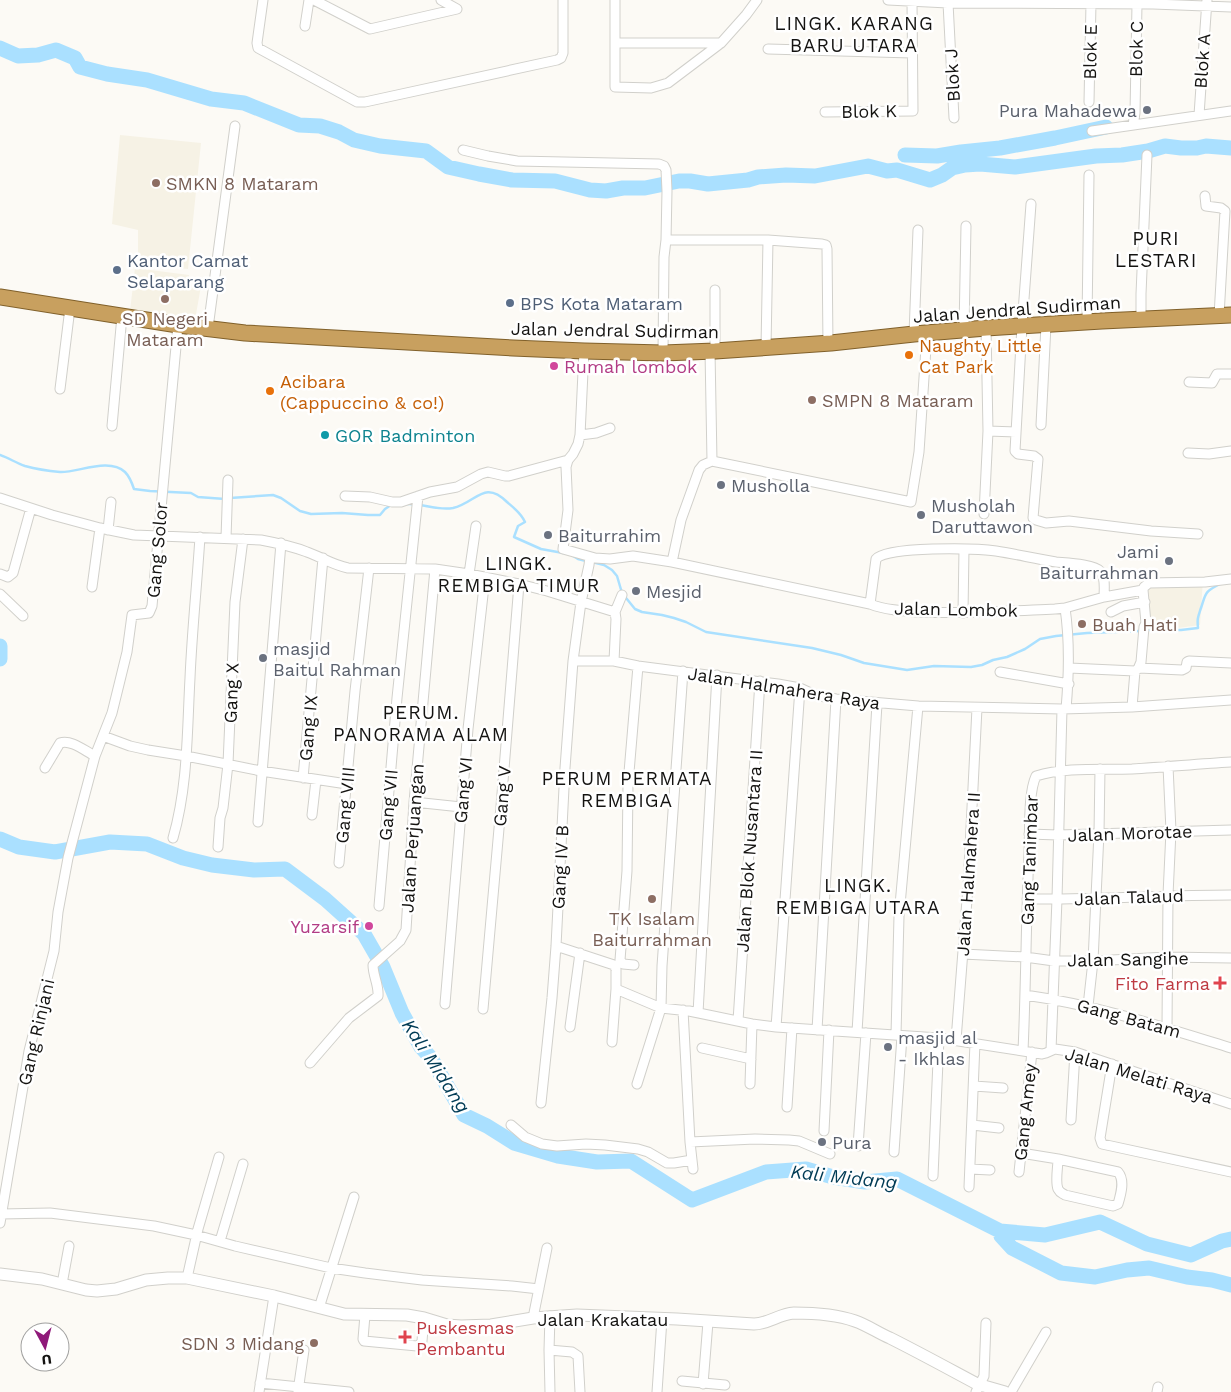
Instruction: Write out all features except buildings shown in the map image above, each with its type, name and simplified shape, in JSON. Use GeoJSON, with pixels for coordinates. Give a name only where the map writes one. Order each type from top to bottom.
{"type":"FeatureCollection","features":[{"type":"Feature","properties":{"kind":"highway","name":"Jalan Jendral Sudirman"},"geometry":{"type":"LineString","coordinates":[[0,297],[178,325],[250,333],[584,351],[664,353],[828,344],[986,328],[1225,315]]}},
{"type":"Feature","properties":{"kind":"street"},"geometry":{"type":"LineString","coordinates":[[263,0],[257,43],[258,48],[357,102],[365,102],[561,58],[563,52],[563,0]]}},
{"type":"Feature","properties":{"kind":"street"},"geometry":{"type":"LineString","coordinates":[[305,26],[309,0]]}},
{"type":"Feature","properties":{"kind":"street"},"geometry":{"type":"LineString","coordinates":[[314,0],[370,29],[457,8],[440,0]]}},
{"type":"Feature","properties":{"kind":"street"},"geometry":{"type":"LineString","coordinates":[[616,0],[615,87],[651,88],[668,82],[721,44],[746,16],[757,0]]}},
{"type":"Feature","properties":{"kind":"street"},"geometry":{"type":"LineString","coordinates":[[888,0],[1207,3],[1231,7]]}},
{"type":"Feature","properties":{"kind":"street"},"geometry":{"type":"LineString","coordinates":[[768,49],[912,53],[912,1]]}},
{"type":"Feature","properties":{"kind":"street","name":"Blok J"},"geometry":{"type":"LineString","coordinates":[[952,2],[954,118]]}},
{"type":"Feature","properties":{"kind":"street","name":"Blok C"},"geometry":{"type":"LineString","coordinates":[[1131,2],[1135,113],[1133,125]]}},
{"type":"Feature","properties":{"kind":"street","name":"Blok E"},"geometry":{"type":"LineString","coordinates":[[1089,102],[1091,3]]}},
{"type":"Feature","properties":{"kind":"street","name":"Blok A"},"geometry":{"type":"LineString","coordinates":[[1199,111],[1207,3]]}},
{"type":"Feature","properties":{"kind":"street"},"geometry":{"type":"LineString","coordinates":[[615,43],[721,44]]}},
{"type":"Feature","properties":{"kind":"street","name":"Blok K"},"geometry":{"type":"LineString","coordinates":[[825,112],[913,111],[912,53]]}},
{"type":"Feature","properties":{"kind":"street"},"geometry":{"type":"LineString","coordinates":[[1092,131],[1133,125],[1199,111],[1231,110]]}},
{"type":"Feature","properties":{"kind":"street"},"geometry":{"type":"LineString","coordinates":[[208,328],[235,126]]}},
{"type":"Feature","properties":{"kind":"street"},"geometry":{"type":"LineString","coordinates":[[463,150],[517,161],[660,164],[664,166],[666,180],[664,353]]}},
{"type":"Feature","properties":{"kind":"street"},"geometry":{"type":"LineString","coordinates":[[1141,319],[1147,156]]}},
{"type":"Feature","properties":{"kind":"street"},"geometry":{"type":"LineString","coordinates":[[1087,322],[1089,176]]}},
{"type":"Feature","properties":{"kind":"street"},"geometry":{"type":"LineString","coordinates":[[1205,196],[1206,206],[1221,208],[1225,211],[1225,315]]}},
{"type":"Feature","properties":{"kind":"street"},"geometry":{"type":"LineString","coordinates":[[1031,204],[1022,326],[1016,453],[1034,456],[1038,459],[1033,516],[1036,520],[1051,523],[1072,521],[1151,531],[1198,534]]}},
{"type":"Feature","properties":{"kind":"street"},"geometry":{"type":"LineString","coordinates":[[964,330],[966,226]]}},
{"type":"Feature","properties":{"kind":"street"},"geometry":{"type":"LineString","coordinates":[[672,562],[681,520],[699,470],[703,465],[712,461],[911,502],[919,452],[920,334],[918,230]]}},
{"type":"Feature","properties":{"kind":"street"},"geometry":{"type":"LineString","coordinates":[[666,240],[768,240],[822,244],[826,246],[828,344]]}},
{"type":"Feature","properties":{"kind":"street"},"geometry":{"type":"LineString","coordinates":[[766,348],[768,240]]}},
{"type":"Feature","properties":{"kind":"street"},"geometry":{"type":"LineString","coordinates":[[712,461],[712,351],[715,290]]}},
{"type":"Feature","properties":{"kind":"street"},"geometry":{"type":"LineString","coordinates":[[60,389],[70,308]]}},
{"type":"Feature","properties":{"kind":"street"},"geometry":{"type":"LineString","coordinates":[[112,426],[122,316]]}},
{"type":"Feature","properties":{"kind":"street","name":"Gang Solor"},"geometry":{"type":"LineString","coordinates":[[73,841],[94,756],[112,713],[128,645],[132,615],[149,613],[151,609],[178,325]]}},
{"type":"Feature","properties":{"kind":"street"},"geometry":{"type":"LineString","coordinates":[[1041,426],[1046,325]]}},
{"type":"Feature","properties":{"kind":"street"},"geometry":{"type":"LineString","coordinates":[[984,514],[988,431],[986,328]]}},
{"type":"Feature","properties":{"kind":"street"},"geometry":{"type":"LineString","coordinates":[[345,496],[370,497],[392,502],[417,501],[430,492],[457,487],[488,472],[509,476],[568,460],[577,447],[580,435],[584,351]]}},
{"type":"Feature","properties":{"kind":"street"},"geometry":{"type":"LineString","coordinates":[[1189,382],[1212,383],[1217,374],[1231,374]]}},
{"type":"Feature","properties":{"kind":"street"},"geometry":{"type":"LineString","coordinates":[[580,435],[596,433],[610,428]]}},
{"type":"Feature","properties":{"kind":"street"},"geometry":{"type":"LineString","coordinates":[[988,431],[1016,432]]}},
{"type":"Feature","properties":{"kind":"street"},"geometry":{"type":"LineString","coordinates":[[1188,453],[1209,454],[1231,451]]}},
{"type":"Feature","properties":{"kind":"street","name":"Jalan Lombok"},"geometry":{"type":"LineString","coordinates":[[568,460],[566,467],[568,510],[563,549],[589,561],[633,556],[672,562],[878,607],[910,611],[963,613],[1065,608],[1104,597],[1143,590],[1146,584],[1154,582],[1231,580]]}},
{"type":"Feature","properties":{"kind":"street"},"geometry":{"type":"LineString","coordinates":[[226,538],[228,480]]}},
{"type":"Feature","properties":{"kind":"street"},"geometry":{"type":"LineString","coordinates":[[0,498],[104,529],[134,535],[244,538],[281,543],[340,566],[354,568],[435,569],[469,574],[547,590],[615,612]]}},
{"type":"Feature","properties":{"kind":"street","name":"Gang VII"},"geometry":{"type":"LineString","coordinates":[[380,906],[417,501]]}},
{"type":"Feature","properties":{"kind":"street"},"geometry":{"type":"LineString","coordinates":[[92,587],[111,502]]}},
{"type":"Feature","properties":{"kind":"street"},"geometry":{"type":"LineString","coordinates":[[0,574],[8,577],[13,573],[31,508]]}},
{"type":"Feature","properties":{"kind":"street"},"geometry":{"type":"LineString","coordinates":[[469,574],[476,526]]}},
{"type":"Feature","properties":{"kind":"street"},"geometry":{"type":"LineString","coordinates":[[173,838],[182,796],[186,756],[200,537]]}},
{"type":"Feature","properties":{"kind":"street","name":"Gang X"},"geometry":{"type":"LineString","coordinates":[[218,847],[228,764],[235,602],[244,538]]}},
{"type":"Feature","properties":{"kind":"street"},"geometry":{"type":"LineString","coordinates":[[258,822],[281,543]]}},
{"type":"Feature","properties":{"kind":"street"},"geometry":{"type":"LineString","coordinates":[[870,604],[876,559],[880,555],[896,552],[964,549],[996,551],[1092,567],[1101,572],[1104,581],[1104,597]]}},
{"type":"Feature","properties":{"kind":"street"},"geometry":{"type":"LineString","coordinates":[[963,613],[964,549]]}},
{"type":"Feature","properties":{"kind":"street","name":"Gang IX"},"geometry":{"type":"LineString","coordinates":[[303,778],[322,558]]}},
{"type":"Feature","properties":{"kind":"street","name":"Gang IV B"},"geometry":{"type":"LineString","coordinates":[[541,1103],[556,946],[565,768],[573,661],[589,561]]}},
{"type":"Feature","properties":{"kind":"street","name":"Gang VIII"},"geometry":{"type":"LineString","coordinates":[[339,863],[369,568]]}},
{"type":"Feature","properties":{"kind":"street","name":"Jalan Perjuangan"},"geometry":{"type":"LineString","coordinates":[[310,1063],[349,1018],[378,996],[373,965],[400,941],[406,930],[414,802],[435,569]]}},
{"type":"Feature","properties":{"kind":"street","name":"Gang VI"},"geometry":{"type":"LineString","coordinates":[[445,1004],[461,807],[485,577]]}},
{"type":"Feature","properties":{"kind":"street","name":"Gang V"},"geometry":{"type":"LineString","coordinates":[[483,1009],[502,806],[519,584]]}},
{"type":"Feature","properties":{"kind":"street"},"geometry":{"type":"LineString","coordinates":[[1132,707],[1137,670],[1141,662],[1146,620],[1143,590]]}},
{"type":"Feature","properties":{"kind":"street"},"geometry":{"type":"LineString","coordinates":[[0,594],[23,616]]}},
{"type":"Feature","properties":{"kind":"street"},"geometry":{"type":"LineString","coordinates":[[614,661],[615,612],[622,595]]}},
{"type":"Feature","properties":{"kind":"street"},"geometry":{"type":"LineString","coordinates":[[1111,612],[1123,606],[1145,602]]}},
{"type":"Feature","properties":{"kind":"street"},"geometry":{"type":"LineString","coordinates":[[1051,1050],[1064,709],[1070,668],[1069,634],[1065,608]]}},
{"type":"Feature","properties":{"kind":"street","name":"Jalan Halmahera Raya"},"geometry":{"type":"LineString","coordinates":[[573,661],[614,661],[638,666],[760,681],[800,688],[815,695],[836,700],[878,704],[1064,709],[1132,707],[1231,700]]}},
{"type":"Feature","properties":{"kind":"street"},"geometry":{"type":"LineString","coordinates":[[1070,668],[1182,670],[1186,668],[1189,661],[1231,662]]}},
{"type":"Feature","properties":{"kind":"street"},"geometry":{"type":"LineString","coordinates":[[634,965],[623,964],[620,960],[627,871],[628,784],[638,666]]}},
{"type":"Feature","properties":{"kind":"street"},"geometry":{"type":"LineString","coordinates":[[637,1084],[660,1008],[683,672]]}},
{"type":"Feature","properties":{"kind":"street"},"geometry":{"type":"LineString","coordinates":[[1000,672],[1069,684]]}},
{"type":"Feature","properties":{"kind":"street"},"geometry":{"type":"LineString","coordinates":[[698,1013],[717,675]]}},
{"type":"Feature","properties":{"kind":"street","name":"Jalan Blok Nusantara II"},"geometry":{"type":"LineString","coordinates":[[738,1021],[760,681]]}},
{"type":"Feature","properties":{"kind":"street"},"geometry":{"type":"LineString","coordinates":[[776,1027],[800,688]]}},
{"type":"Feature","properties":{"kind":"street"},"geometry":{"type":"LineString","coordinates":[[817,1030],[836,700]]}},
{"type":"Feature","properties":{"kind":"street"},"geometry":{"type":"LineString","coordinates":[[858,1146],[861,1032],[878,704]]}},
{"type":"Feature","properties":{"kind":"street"},"geometry":{"type":"LineString","coordinates":[[894,1152],[899,1035],[899,916],[918,706]]}},
{"type":"Feature","properties":{"kind":"street","name":"Jalan Halmahera II"},"geometry":{"type":"LineString","coordinates":[[956,1040],[963,954],[977,708]]}},
{"type":"Feature","properties":{"kind":"street"},"geometry":{"type":"LineString","coordinates":[[103,736],[130,746],[261,771],[347,784]]}},
{"type":"Feature","properties":{"kind":"street"},"geometry":{"type":"LineString","coordinates":[[45,768],[60,743],[63,742],[69,742],[94,756]]}},
{"type":"Feature","properties":{"kind":"street","name":"Gang Tanimbar"},"geometry":{"type":"LineString","coordinates":[[1027,1052],[1025,957],[1029,834],[1032,785],[1036,776],[1100,769],[1231,762]]}},
{"type":"Feature","properties":{"kind":"street"},"geometry":{"type":"LineString","coordinates":[[1168,766],[1171,831],[1167,957],[1168,1028]]}},
{"type":"Feature","properties":{"kind":"street"},"geometry":{"type":"LineString","coordinates":[[1088,1006],[1093,961],[1100,769]]}},
{"type":"Feature","properties":{"kind":"street"},"geometry":{"type":"LineString","coordinates":[[312,815],[316,780]]}},
{"type":"Feature","properties":{"kind":"street"},"geometry":{"type":"LineString","coordinates":[[414,802],[461,807]]}},
{"type":"Feature","properties":{"kind":"street","name":"Jalan Morotae"},"geometry":{"type":"LineString","coordinates":[[1029,834],[1058,835],[1231,830]]}},
{"type":"Feature","properties":{"kind":"street","name":"Gang Rinjani"},"geometry":{"type":"LineString","coordinates":[[1,1218],[29,1051],[54,951],[58,912],[73,841]]}},
{"type":"Feature","properties":{"kind":"street","name":"Jalan Talaud"},"geometry":{"type":"LineString","coordinates":[[1027,898],[1095,899],[1168,895],[1231,895]]}},
{"type":"Feature","properties":{"kind":"street"},"geometry":{"type":"LineString","coordinates":[[556,946],[614,965],[616,969],[616,989],[612,1042]]}},
{"type":"Feature","properties":{"kind":"street"},"geometry":{"type":"LineString","coordinates":[[570,1026],[580,953]]}},
{"type":"Feature","properties":{"kind":"street","name":"Jalan Sangihe"},"geometry":{"type":"LineString","coordinates":[[963,954],[1025,957],[1054,961],[1167,957],[1231,958]]}},
{"type":"Feature","properties":{"kind":"street","name":"Jalan Melati Raya"},"geometry":{"type":"LineString","coordinates":[[616,989],[660,1008],[682,1010],[752,1024],[939,1038],[1027,1052],[1046,1053],[1058,1049],[1075,1052],[1231,1104]]}},
{"type":"Feature","properties":{"kind":"street","name":"Gang Batam"},"geometry":{"type":"LineString","coordinates":[[1025,995],[1088,1006],[1231,1048]]}},
{"type":"Feature","properties":{"kind":"street"},"geometry":{"type":"LineString","coordinates":[[511,1125],[526,1137],[550,1146],[586,1144],[638,1149],[648,1152],[667,1163],[692,1165],[682,1010]]}},
{"type":"Feature","properties":{"kind":"street"},"geometry":{"type":"LineString","coordinates":[[750,1084],[752,1024]]}},
{"type":"Feature","properties":{"kind":"street"},"geometry":{"type":"LineString","coordinates":[[787,1107],[792,1028]]}},
{"type":"Feature","properties":{"kind":"street"},"geometry":{"type":"LineString","coordinates":[[824,1131],[829,1030]]}},
{"type":"Feature","properties":{"kind":"street"},"geometry":{"type":"LineString","coordinates":[[933,1176],[939,1038]]}},
{"type":"Feature","properties":{"kind":"street"},"geometry":{"type":"LineString","coordinates":[[969,1187],[975,1043]]}},
{"type":"Feature","properties":{"kind":"street"},"geometry":{"type":"LineString","coordinates":[[702,1048],[751,1059]]}},
{"type":"Feature","properties":{"kind":"street","name":"Gang Amey"},"geometry":{"type":"LineString","coordinates":[[1019,1172],[1027,1052]]}},
{"type":"Feature","properties":{"kind":"street"},"geometry":{"type":"LineString","coordinates":[[1071,1120],[1075,1052]]}},
{"type":"Feature","properties":{"kind":"street"},"geometry":{"type":"LineString","coordinates":[[1112,1064],[1100,1138],[1102,1144],[1231,1172]]}},
{"type":"Feature","properties":{"kind":"street"},"geometry":{"type":"LineString","coordinates":[[974,1086],[1003,1088]]}},
{"type":"Feature","properties":{"kind":"street"},"geometry":{"type":"LineString","coordinates":[[972,1125],[999,1128]]}},
{"type":"Feature","properties":{"kind":"street"},"geometry":{"type":"LineString","coordinates":[[690,1142],[755,1139],[790,1140],[799,1141],[830,1154]]}},
{"type":"Feature","properties":{"kind":"street"},"geometry":{"type":"LineString","coordinates":[[1021,1153],[1058,1159],[1118,1172],[1122,1178],[1118,1204],[1113,1206],[1065,1195],[1058,1189],[1058,1159]]}},
{"type":"Feature","properties":{"kind":"street"},"geometry":{"type":"LineString","coordinates":[[187,1278],[196,1235],[219,1157]]}},
{"type":"Feature","properties":{"kind":"street"},"geometry":{"type":"LineString","coordinates":[[220,1241],[243,1164]]}},
{"type":"Feature","properties":{"kind":"street"},"geometry":{"type":"LineString","coordinates":[[970,1169],[990,1170]]}},
{"type":"Feature","properties":{"kind":"street"},"geometry":{"type":"LineString","coordinates":[[319,1308],[354,1197]]}},
{"type":"Feature","properties":{"kind":"street"},"geometry":{"type":"LineString","coordinates":[[1,1218],[50,1213],[154,1226],[331,1268],[422,1280],[539,1289]]}},
{"type":"Feature","properties":{"kind":"street"},"geometry":{"type":"LineString","coordinates":[[62,1284],[69,1246]]}},
{"type":"Feature","properties":{"kind":"street"},"geometry":{"type":"LineString","coordinates":[[533,1318],[547,1248]]}},
{"type":"Feature","properties":{"kind":"street","name":"Jalan Krakatau"},"geometry":{"type":"LineString","coordinates":[[0,1274],[28,1277],[97,1292],[116,1289],[146,1280],[187,1278],[274,1296],[351,1315],[394,1314],[424,1318],[446,1325],[478,1326],[550,1316],[578,1315],[760,1324],[780,1315],[792,1313],[826,1316],[861,1324],[926,1356],[978,1389],[984,1386],[1005,1392]]}},
{"type":"Feature","properties":{"kind":"street"},"geometry":{"type":"LineString","coordinates":[[274,1296],[259,1388],[349,1392]]}},
{"type":"Feature","properties":{"kind":"street"},"geometry":{"type":"LineString","coordinates":[[365,1315],[364,1341],[417,1346],[422,1342],[424,1318]]}},
{"type":"Feature","properties":{"kind":"street"},"geometry":{"type":"LineString","coordinates":[[550,1316],[550,1392]]}},
{"type":"Feature","properties":{"kind":"street"},"geometry":{"type":"LineString","coordinates":[[657,1392],[662,1319]]}},
{"type":"Feature","properties":{"kind":"street"},"geometry":{"type":"LineString","coordinates":[[703,1384],[708,1322]]}},
{"type":"Feature","properties":{"kind":"street"},"geometry":{"type":"LineString","coordinates":[[978,1389],[984,1376],[986,1323]]}},
{"type":"Feature","properties":{"kind":"street"},"geometry":{"type":"LineString","coordinates":[[1011,1392],[1046,1332]]}},
{"type":"Feature","properties":{"kind":"street"},"geometry":{"type":"LineString","coordinates":[[298,1389],[304,1350]]}},
{"type":"Feature","properties":{"kind":"street"},"geometry":{"type":"LineString","coordinates":[[549,1350],[572,1352],[578,1356],[580,1392]]}},
{"type":"Feature","properties":{"kind":"street"},"geometry":{"type":"LineString","coordinates":[[682,1381],[725,1385]]}},
{"type":"Feature","properties":{"kind":"shaded area","name":"SMKN 8 Mataram"},"geometry":{"type":"Polygon","coordinates":[[[120,135],[201,143],[188,269],[138,264],[138,230],[112,224],[120,135]]]}},
{"type":"Feature","properties":{"kind":"shaded area","name":"SD Negeri Mataram"},"geometry":{"type":"Polygon","coordinates":[[[135,268],[189,275],[189,284],[201,286],[195,320],[130,311],[135,268]]]}},
{"type":"Feature","properties":{"kind":"shaded area"},"geometry":{"type":"Polygon","coordinates":[[[1152,579],[1203,579],[1200,625],[1148,632],[1145,592],[1152,579]]]}},
{"type":"Feature","properties":{"kind":"waterway"},"geometry":{"type":"LineString","coordinates":[[0,48],[18,56],[38,55],[56,50],[75,58],[80,67],[107,74],[147,80],[211,99],[244,103],[299,125],[320,126],[339,132],[354,140],[380,146],[426,151],[448,167],[512,180],[555,181],[590,190],[606,191],[623,188],[645,188],[679,181],[708,184],[748,180],[758,177],[786,175],[815,176],[868,166],[887,171],[897,170],[930,180],[952,168],[965,165],[980,164],[1015,167],[1096,156],[1122,155],[1165,146],[1181,148],[1206,146],[1231,148]]}},
{"type":"Feature","properties":{"kind":"waterway"},"geometry":{"type":"LineString","coordinates":[[905,155],[937,156],[1000,148],[1106,127]]}},
{"type":"Feature","properties":{"kind":"waterway"},"geometry":{"type":"LineString","coordinates":[[0,455],[25,466],[60,472],[110,466],[125,472],[134,489],[191,493],[198,497],[225,499]]}},
{"type":"Feature","properties":{"kind":"waterway"},"geometry":{"type":"LineString","coordinates":[[407,504],[447,509],[461,505],[486,492],[499,495],[515,509],[525,522],[518,526],[514,537],[541,549],[563,553]]}},
{"type":"Feature","properties":{"kind":"waterway"},"geometry":{"type":"LineString","coordinates":[[230,498],[273,495],[300,511],[311,514],[380,515],[391,505]]}},
{"type":"Feature","properties":{"kind":"waterway"},"geometry":{"type":"LineString","coordinates":[[573,556],[586,561]]}},
{"type":"Feature","properties":{"kind":"waterway"},"geometry":{"type":"LineString","coordinates":[[592,562],[604,565],[612,570],[617,576],[622,593],[635,609],[642,612],[674,618],[706,632],[812,648],[864,663],[907,670],[934,666],[971,667],[982,665],[1025,649],[1040,639],[1056,636],[1141,631]]}},
{"type":"Feature","properties":{"kind":"waterway"},"geometry":{"type":"LineString","coordinates":[[1146,630],[1198,628],[1198,618],[1205,596],[1208,591],[1220,584]]}},
{"type":"Feature","properties":{"kind":"waterway","name":"Kali Midang"},"geometry":{"type":"LineString","coordinates":[[0,646],[0,659]]}},
{"type":"Feature","properties":{"kind":"waterway","name":"Kali Midang"},"geometry":{"type":"LineString","coordinates":[[0,839],[19,847],[55,852],[110,842],[147,844],[183,858],[212,865],[254,870],[285,869],[325,899],[364,934],[383,967],[402,1013],[464,1115],[487,1126],[514,1143],[558,1156],[597,1162],[631,1161],[692,1200],[766,1172],[806,1169],[833,1177],[865,1182],[897,1179],[1000,1231],[1045,1235],[1100,1222],[1147,1244],[1191,1255],[1231,1239]]}},
{"type":"Feature","properties":{"kind":"waterway"},"geometry":{"type":"LineString","coordinates":[[1000,1231],[1001,1236],[1012,1248],[1061,1273],[1095,1277],[1127,1270],[1149,1268],[1231,1285]]}},
{"type":"Feature","properties":{"kind":"place","name":"Pura Mahadewa"},"geometry":{"type":"Point","coordinates":[1147,110]}},
{"type":"Feature","properties":{"kind":"place","name":"SMKN 8 Mataram"},"geometry":{"type":"Point","coordinates":[156,183]}},
{"type":"Feature","properties":{"kind":"place","name":"Kantor Camat Selaparang"},"geometry":{"type":"Point","coordinates":[117,270]}},
{"type":"Feature","properties":{"kind":"place","name":"SD Negeri Mataram"},"geometry":{"type":"Point","coordinates":[165,299]}},
{"type":"Feature","properties":{"kind":"place","name":"BPS Kota Mataram"},"geometry":{"type":"Point","coordinates":[510,303]}},
{"type":"Feature","properties":{"kind":"place","name":"Naughty Little Cat Park"},"geometry":{"type":"Point","coordinates":[909,355]}},
{"type":"Feature","properties":{"kind":"place","name":"Rumah lombok"},"geometry":{"type":"Point","coordinates":[554,366]}},
{"type":"Feature","properties":{"kind":"place","name":"Acibara (Cappuccino & co!)"},"geometry":{"type":"Point","coordinates":[270,391]}},
{"type":"Feature","properties":{"kind":"place","name":"SMPN 8 Mataram"},"geometry":{"type":"Point","coordinates":[812,400]}},
{"type":"Feature","properties":{"kind":"place","name":"GOR Badminton"},"geometry":{"type":"Point","coordinates":[325,435]}},
{"type":"Feature","properties":{"kind":"place","name":"Musholla"},"geometry":{"type":"Point","coordinates":[721,485]}},
{"type":"Feature","properties":{"kind":"place","name":"Musholah Daruttawon"},"geometry":{"type":"Point","coordinates":[921,515]}},
{"type":"Feature","properties":{"kind":"place","name":"Baiturrahim"},"geometry":{"type":"Point","coordinates":[548,535]}},
{"type":"Feature","properties":{"kind":"place","name":"Jami Baiturrahman"},"geometry":{"type":"Point","coordinates":[1169,561]}},
{"type":"Feature","properties":{"kind":"place","name":"Mesjid"},"geometry":{"type":"Point","coordinates":[636,591]}},
{"type":"Feature","properties":{"kind":"place","name":"Buah Hati"},"geometry":{"type":"Point","coordinates":[1082,624]}},
{"type":"Feature","properties":{"kind":"place","name":"masjid Baitul Rahman"},"geometry":{"type":"Point","coordinates":[263,658]}},
{"type":"Feature","properties":{"kind":"place","name":"TK Isalam Baiturrahman"},"geometry":{"type":"Point","coordinates":[652,899]}},
{"type":"Feature","properties":{"kind":"place","name":"Yuzarsif"},"geometry":{"type":"Point","coordinates":[369,926]}},
{"type":"Feature","properties":{"kind":"place","name":"Fito Farma"},"geometry":{"type":"Point","coordinates":[1220,983]}},
{"type":"Feature","properties":{"kind":"place","name":"masjid al - Ikhlas"},"geometry":{"type":"Point","coordinates":[888,1047]}},
{"type":"Feature","properties":{"kind":"place","name":"Pura"},"geometry":{"type":"Point","coordinates":[822,1142]}},
{"type":"Feature","properties":{"kind":"place","name":"Puskesmas Pembantu"},"geometry":{"type":"Point","coordinates":[405,1337]}},
{"type":"Feature","properties":{"kind":"place","name":"SDN 3 Midang"},"geometry":{"type":"Point","coordinates":[314,1343]}},
{"type":"Feature","properties":{"kind":"district","name":"LINGK. KARANG BARU UTARA"},"geometry":{"type":"Point","coordinates":[854,34]}},
{"type":"Feature","properties":{"kind":"district","name":"PURI LESTARI"},"geometry":{"type":"Point","coordinates":[1156,249]}},
{"type":"Feature","properties":{"kind":"district","name":"LINGK. REMBIGA TIMUR"},"geometry":{"type":"Point","coordinates":[519,574]}},
{"type":"Feature","properties":{"kind":"district","name":"PERUM. PANORAMA ALAM"},"geometry":{"type":"Point","coordinates":[421,723]}},
{"type":"Feature","properties":{"kind":"district","name":"PERUM PERMATA REMBIGA"},"geometry":{"type":"Point","coordinates":[627,789]}},
{"type":"Feature","properties":{"kind":"district","name":"LINGK. REMBIGA UTARA"},"geometry":{"type":"Point","coordinates":[858,896]}}]}
